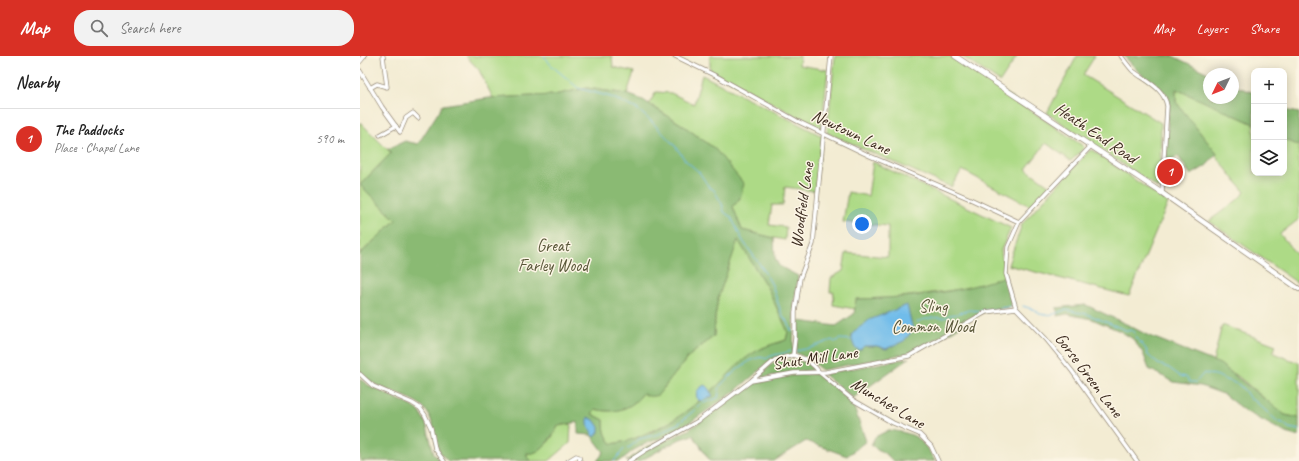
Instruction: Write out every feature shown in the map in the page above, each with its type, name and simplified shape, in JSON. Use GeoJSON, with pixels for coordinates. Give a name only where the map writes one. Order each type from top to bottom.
{"type":"FeatureCollection","features":[{"type":"Feature","properties":{"kind":"street"},"geometry":{"type":"LineString","coordinates":[[360,60],[364,56]]}},
{"type":"Feature","properties":{"kind":"street"},"geometry":{"type":"LineString","coordinates":[[370,88],[377,84],[387,86],[383,56]]}},
{"type":"Feature","properties":{"kind":"street","name":"Newtown Lane"},"geometry":{"type":"LineString","coordinates":[[675,56],[718,77],[797,121],[870,156],[968,198],[1019,222]]}},
{"type":"Feature","properties":{"kind":"street","name":"Woodfield Lane"},"geometry":{"type":"LineString","coordinates":[[793,355],[795,338],[795,312],[800,278],[813,244],[831,56]]}},
{"type":"Feature","properties":{"kind":"street","name":"Heath End Road"},"geometry":{"type":"LineString","coordinates":[[955,56],[1162,193],[1299,289]]}},
{"type":"Feature","properties":{"kind":"street"},"geometry":{"type":"LineString","coordinates":[[1121,56],[1134,71],[1160,91],[1168,106],[1162,193]]}},
{"type":"Feature","properties":{"kind":"street"},"geometry":{"type":"LineString","coordinates":[[360,71],[382,107],[400,132],[406,118],[413,113],[418,118]]}},
{"type":"Feature","properties":{"kind":"street"},"geometry":{"type":"LineString","coordinates":[[380,135],[396,126]]}},
{"type":"Feature","properties":{"kind":"street"},"geometry":{"type":"LineString","coordinates":[[1016,308],[1006,274],[1008,248],[1019,222],[1091,146]]}},
{"type":"Feature","properties":{"kind":"street","name":"Shut Mill Lane"},"geometry":{"type":"LineString","coordinates":[[629,461],[698,421],[751,381],[794,373],[820,373],[909,356],[986,312],[1016,308]]}},
{"type":"Feature","properties":{"kind":"street","name":"Gorse Green Lane"},"geometry":{"type":"LineString","coordinates":[[1016,308],[1046,339],[1072,371],[1137,461]]}},
{"type":"Feature","properties":{"kind":"street"},"geometry":{"type":"LineString","coordinates":[[751,381],[775,360],[793,355],[807,360],[815,366],[820,373]]}},
{"type":"Feature","properties":{"kind":"street","name":"Munches Lane"},"geometry":{"type":"LineString","coordinates":[[820,373],[854,400],[893,423],[919,434],[931,446],[938,461]]}},
{"type":"Feature","properties":{"kind":"street"},"geometry":{"type":"LineString","coordinates":[[360,374],[374,386],[420,408],[431,428],[435,449],[444,461]]}},
{"type":"Feature","properties":{"kind":"street"},"geometry":{"type":"LineString","coordinates":[[568,461],[576,456],[579,457],[580,461]]}},
{"type":"Feature","properties":{"kind":"green space"},"geometry":{"type":"Polygon","coordinates":[[[466,56],[612,56],[613,67],[634,72],[627,94],[587,88],[554,95],[493,98],[479,70],[466,56]]]}},
{"type":"Feature","properties":{"kind":"green space"},"geometry":{"type":"Polygon","coordinates":[[[710,56],[800,56],[799,65],[828,70],[821,129],[710,70],[710,56]]]}},
{"type":"Feature","properties":{"kind":"green space"},"geometry":{"type":"Polygon","coordinates":[[[835,56],[950,56],[1084,148],[1071,161],[1046,143],[1026,169],[1050,186],[1030,206],[962,170],[951,187],[827,133],[835,56]]]}},
{"type":"Feature","properties":{"kind":"green space"},"geometry":{"type":"Polygon","coordinates":[[[962,56],[1017,56],[1000,82],[962,56]]]}},
{"type":"Feature","properties":{"kind":"green space"},"geometry":{"type":"Polygon","coordinates":[[[1077,56],[1095,56],[1083,75],[1161,123],[1160,187],[1158,188],[1047,113],[1077,56]]]}},
{"type":"Feature","properties":{"kind":"green space"},"geometry":{"type":"Polygon","coordinates":[[[1124,56],[1173,56],[1203,71],[1203,101],[1176,89],[1176,102],[1217,154],[1206,166],[1191,175],[1178,156],[1165,165],[1169,104],[1166,93],[1139,72],[1124,56]]]}},
{"type":"Feature","properties":{"kind":"green space"},"geometry":{"type":"Polygon","coordinates":[[[702,75],[822,136],[815,191],[785,187],[783,205],[772,205],[769,225],[786,227],[785,240],[742,230],[733,207],[740,198],[715,149],[681,124],[649,104],[656,92],[671,93],[694,104],[702,75]]]}},
{"type":"Feature","properties":{"kind":"green space"},"geometry":{"type":"Polygon","coordinates":[[[1239,87],[1251,92],[1251,123],[1209,104],[1239,104],[1239,87]]]}},
{"type":"Feature","properties":{"kind":"green space","name":"Great Farley Wood"},"geometry":{"type":"Polygon","coordinates":[[[587,88],[627,94],[643,100],[681,124],[715,149],[744,184],[740,198],[733,207],[742,230],[774,238],[775,258],[779,266],[798,276],[794,306],[793,356],[774,358],[734,392],[689,423],[672,434],[647,443],[634,450],[620,461],[597,461],[604,452],[591,435],[578,434],[578,422],[558,426],[551,438],[541,449],[537,452],[527,453],[527,457],[531,461],[448,461],[439,451],[433,426],[429,416],[422,406],[407,397],[374,384],[366,379],[360,372],[360,254],[396,220],[360,185],[391,153],[388,149],[405,141],[418,144],[443,105],[489,98],[554,95],[587,88]],[[738,240],[718,298],[714,336],[689,356],[658,395],[650,396],[643,393],[628,407],[615,411],[595,409],[592,414],[604,420],[605,433],[612,444],[641,436],[669,423],[718,385],[750,355],[756,351],[786,340],[788,332],[768,289],[738,240]]]}},
{"type":"Feature","properties":{"kind":"green space"},"geometry":{"type":"Polygon","coordinates":[[[1176,89],[1203,101],[1203,104],[1209,104],[1251,123],[1251,176],[1287,176],[1287,140],[1299,146],[1299,219],[1280,234],[1299,258],[1299,284],[1209,221],[1236,201],[1245,192],[1176,102],[1176,89]]]}},
{"type":"Feature","properties":{"kind":"green space"},"geometry":{"type":"Polygon","coordinates":[[[1287,111],[1299,113],[1299,146],[1287,140],[1287,111]]]}},
{"type":"Feature","properties":{"kind":"green space"},"geometry":{"type":"Polygon","coordinates":[[[360,122],[391,153],[360,185],[360,122]]]}},
{"type":"Feature","properties":{"kind":"green space"},"geometry":{"type":"Polygon","coordinates":[[[1092,150],[1168,203],[1129,296],[1008,265],[1022,224],[1089,151],[1092,150]]]}},
{"type":"Feature","properties":{"kind":"green space"},"geometry":{"type":"Polygon","coordinates":[[[873,162],[1011,228],[1001,250],[1005,278],[954,290],[894,298],[857,299],[855,309],[833,305],[834,292],[830,292],[831,278],[843,271],[846,253],[888,257],[888,226],[843,222],[848,192],[868,196],[873,162]]]}},
{"type":"Feature","properties":{"kind":"green space"},"geometry":{"type":"Polygon","coordinates":[[[360,185],[396,220],[360,254],[360,185]]]}},
{"type":"Feature","properties":{"kind":"green space"},"geometry":{"type":"Polygon","coordinates":[[[738,239],[768,289],[788,332],[786,340],[762,348],[675,420],[629,441],[612,444],[605,433],[604,420],[592,414],[595,409],[609,411],[622,409],[633,403],[643,393],[663,389],[689,356],[714,336],[718,298],[738,239]]]}},
{"type":"Feature","properties":{"kind":"green space","name":"Sling Common Wood"},"geometry":{"type":"Polygon","coordinates":[[[999,278],[1005,278],[1012,302],[1011,307],[980,313],[953,331],[908,353],[822,370],[807,358],[796,353],[799,321],[836,326],[854,314],[856,299],[892,298],[929,294],[965,288],[999,278]],[[907,306],[870,320],[852,335],[852,341],[864,346],[877,346],[886,349],[900,342],[907,306]]]}},
{"type":"Feature","properties":{"kind":"green space"},"geometry":{"type":"Polygon","coordinates":[[[1086,305],[1147,335],[1220,364],[1285,415],[1299,418],[1299,437],[1286,433],[1245,411],[1223,394],[1201,386],[1174,382],[1149,369],[1143,353],[1133,339],[1120,331],[1092,319],[1067,314],[1057,316],[1058,313],[1056,308],[1086,305]]]}},
{"type":"Feature","properties":{"kind":"green space"},"geometry":{"type":"Polygon","coordinates":[[[1222,325],[1276,345],[1273,353],[1299,363],[1299,418],[1285,415],[1239,377],[1213,362],[1222,325]]]}},
{"type":"Feature","properties":{"kind":"green space"},"geometry":{"type":"Polygon","coordinates":[[[909,358],[853,398],[823,374],[909,358]]]}},
{"type":"Feature","properties":{"kind":"green space"},"geometry":{"type":"Polygon","coordinates":[[[794,360],[808,363],[814,370],[755,379],[775,361],[794,360]]]}},
{"type":"Feature","properties":{"kind":"green space"},"geometry":{"type":"Polygon","coordinates":[[[818,374],[852,402],[866,441],[847,456],[806,441],[774,461],[710,461],[693,435],[680,439],[640,461],[626,461],[646,447],[672,438],[690,429],[751,384],[794,375],[818,374]]]}},
{"type":"Feature","properties":{"kind":"green space"},"geometry":{"type":"Polygon","coordinates":[[[360,379],[368,385],[412,406],[419,411],[426,423],[434,454],[441,461],[360,461],[360,379]]]}},
{"type":"Feature","properties":{"kind":"green space"},"geometry":{"type":"Polygon","coordinates":[[[571,424],[570,443],[549,461],[531,461],[527,457],[527,453],[537,451],[550,440],[558,426],[571,424]]]}},
{"type":"Feature","properties":{"kind":"green space"},"geometry":{"type":"Polygon","coordinates":[[[889,430],[906,433],[917,438],[926,447],[935,461],[893,461],[887,455],[871,445],[875,437],[889,430]]]}},
{"type":"Feature","properties":{"kind":"water"},"geometry":{"type":"Polygon","coordinates":[[[907,305],[913,330],[904,341],[886,349],[877,346],[864,346],[860,350],[855,348],[852,337],[855,331],[869,320],[907,305]]]}},
{"type":"Feature","properties":{"kind":"water"},"geometry":{"type":"Polygon","coordinates":[[[705,385],[713,396],[702,401],[698,400],[696,395],[697,391],[705,385]]]}},
{"type":"Feature","properties":{"kind":"water"},"geometry":{"type":"Polygon","coordinates":[[[588,417],[594,420],[599,427],[599,432],[595,437],[593,436],[588,424],[588,417]]]}},
{"type":"Feature","properties":{"kind":"waterway"},"geometry":{"type":"LineString","coordinates":[[544,56],[551,65],[578,88],[611,97],[637,109],[651,121],[676,147],[685,160],[699,172],[709,187],[714,190],[722,204],[724,212],[731,217],[743,241],[761,266],[772,285],[781,312],[788,322],[792,332]]}},
{"type":"Feature","properties":{"kind":"waterway"},"geometry":{"type":"LineString","coordinates":[[917,322],[930,318],[944,318],[969,310],[982,311],[1013,306]]}},
{"type":"Feature","properties":{"kind":"waterway"},"geometry":{"type":"LineString","coordinates":[[1023,306],[1035,310],[1040,314],[1046,315],[1065,310],[1087,314],[1128,331],[1131,330],[1146,349],[1148,355],[1158,364],[1169,368],[1180,376],[1186,377],[1190,382],[1196,382],[1204,373],[1238,384],[1250,399],[1255,401],[1278,422],[1283,423],[1289,428],[1299,430]]}},
{"type":"Feature","properties":{"kind":"waterway"},"geometry":{"type":"LineString","coordinates":[[796,351],[810,348],[832,340],[835,342],[840,339],[852,340]]}},
{"type":"Feature","properties":{"kind":"waterway"},"geometry":{"type":"LineString","coordinates":[[614,461],[624,449],[630,447],[639,439],[659,434],[679,423],[703,403],[718,398],[720,386],[742,366],[761,357],[766,359],[791,351]]}},
{"type":"Feature","properties":{"kind":"place","name":"The Paddocks"},"geometry":{"type":"Point","coordinates":[1170,172]}}]}
